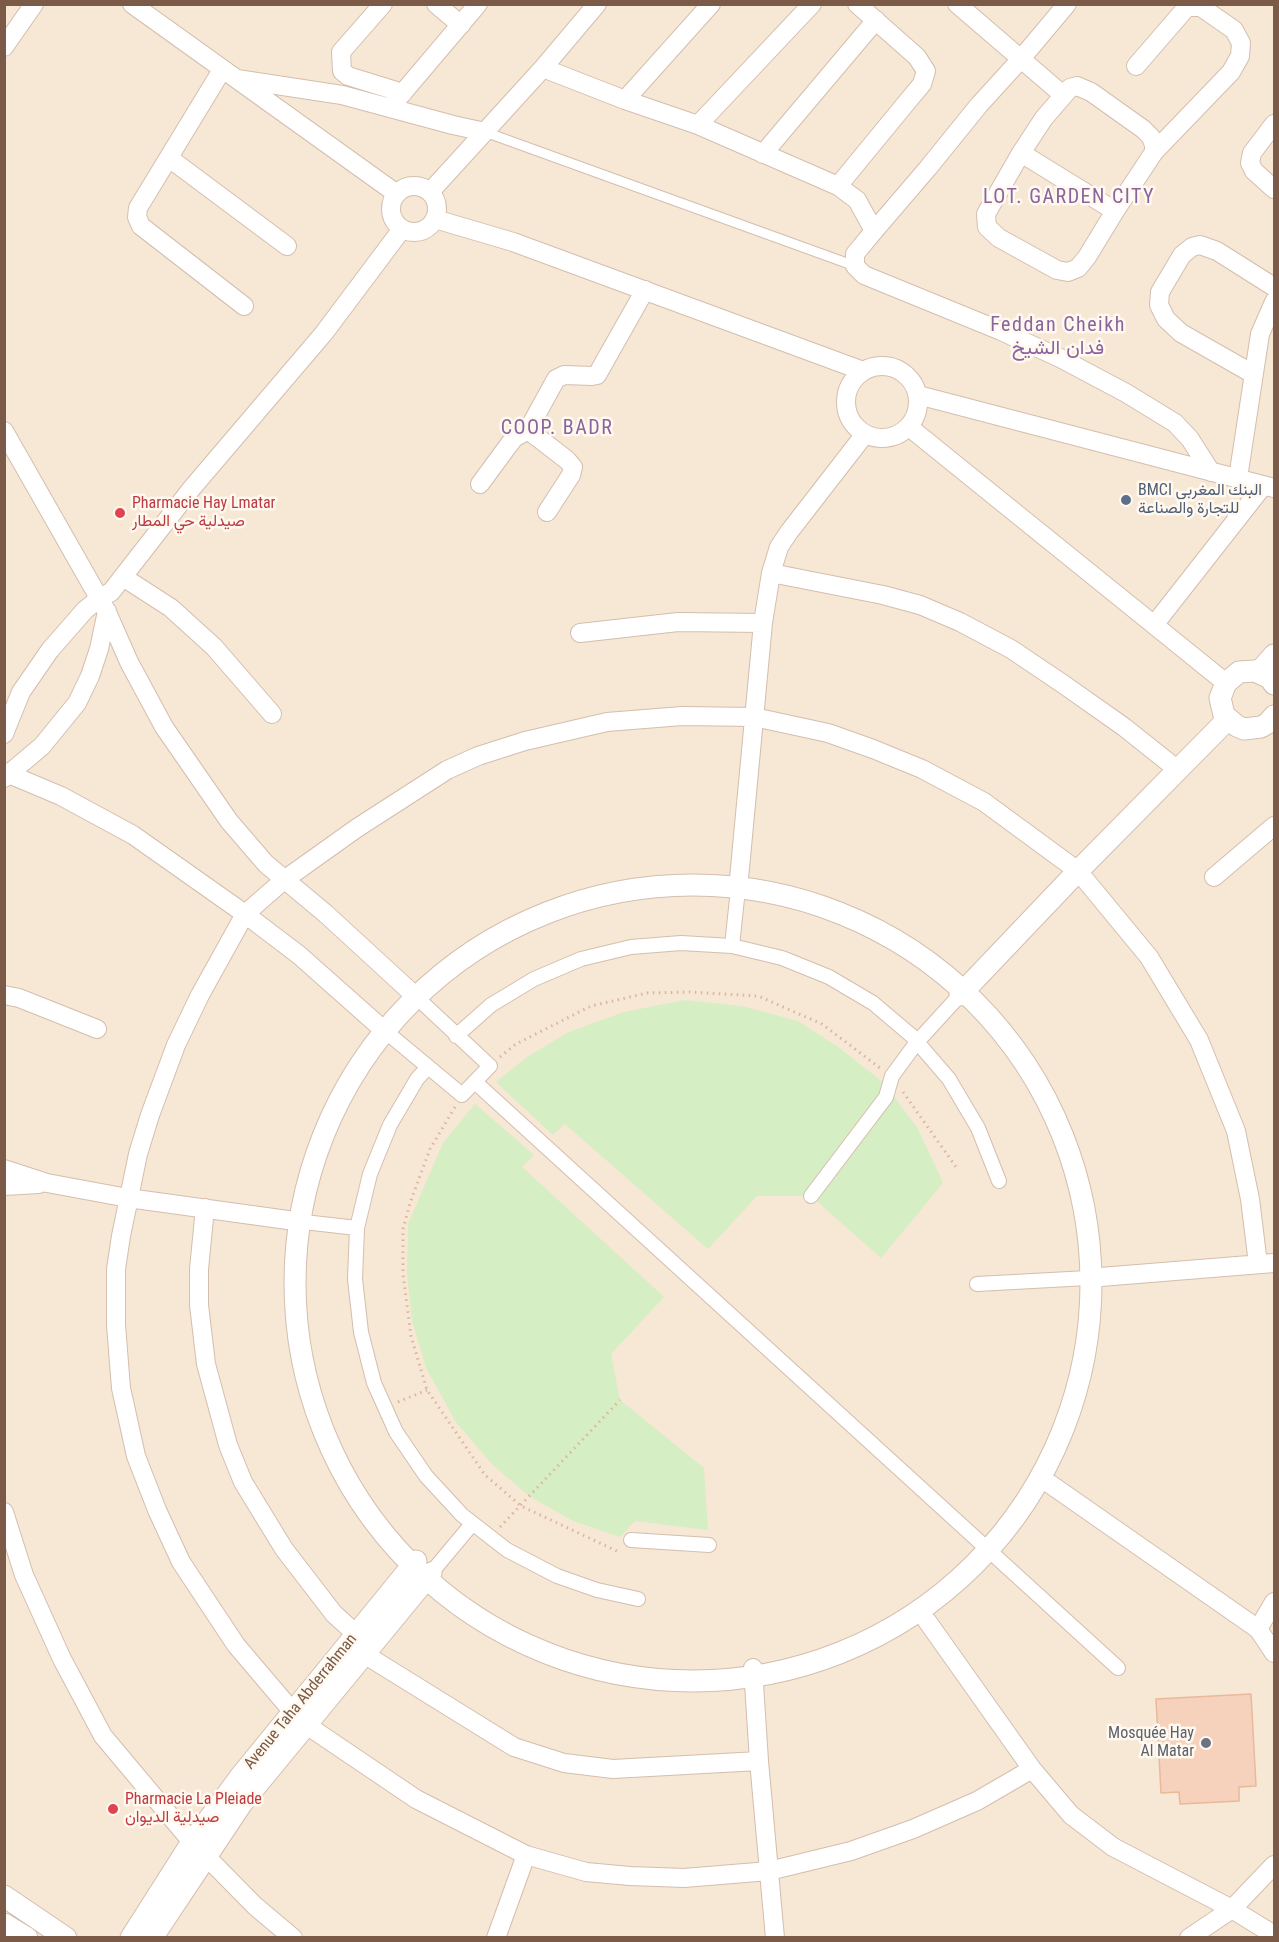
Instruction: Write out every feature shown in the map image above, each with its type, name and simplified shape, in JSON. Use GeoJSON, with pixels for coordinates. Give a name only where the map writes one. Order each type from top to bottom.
{"type":"FeatureCollection","features":[{"type":"Feature","properties":{"kind":"street"},"geometry":{"type":"LineString","coordinates":[[4,47],[34,4]]}},
{"type":"Feature","properties":{"kind":"street"},"geometry":{"type":"LineString","coordinates":[[132,4],[397,194]]}},
{"type":"Feature","properties":{"kind":"street"},"geometry":{"type":"LineString","coordinates":[[383,4],[341,52],[342,71],[348,76],[403,93]]}},
{"type":"Feature","properties":{"kind":"street"},"geometry":{"type":"LineString","coordinates":[[436,4],[461,25]]}},
{"type":"Feature","properties":{"kind":"street"},"geometry":{"type":"LineString","coordinates":[[390,108],[478,4]]}},
{"type":"Feature","properties":{"kind":"street"},"geometry":{"type":"LineString","coordinates":[[430,192],[543,68],[597,4]]}},
{"type":"Feature","properties":{"kind":"street"},"geometry":{"type":"LineString","coordinates":[[625,100],[711,4]]}},
{"type":"Feature","properties":{"kind":"street"},"geometry":{"type":"LineString","coordinates":[[698,125],[812,4]]}},
{"type":"Feature","properties":{"kind":"street"},"geometry":{"type":"LineString","coordinates":[[838,186],[907,102],[926,75],[924,66],[917,57],[858,4]]}},
{"type":"Feature","properties":{"kind":"street"},"geometry":{"type":"LineString","coordinates":[[957,4],[1063,95]]}},
{"type":"Feature","properties":{"kind":"street"},"geometry":{"type":"LineString","coordinates":[[1067,4],[874,231],[855,255],[855,266],[864,275],[1060,357],[1126,393],[1175,423],[1190,438],[1211,472]]}},
{"type":"Feature","properties":{"kind":"street"},"geometry":{"type":"LineString","coordinates":[[1136,66],[1187,8],[1201,7],[1234,30],[1242,43],[1240,56],[1231,72],[1154,152],[1078,268],[1068,272],[1057,270],[999,238],[987,227],[986,214],[1021,153],[1070,88],[1077,86],[1091,92],[1143,129],[1151,137],[1154,152]]}},
{"type":"Feature","properties":{"kind":"street"},"geometry":{"type":"LineString","coordinates":[[763,153],[876,20]]}},
{"type":"Feature","properties":{"kind":"street"},"geometry":{"type":"LineString","coordinates":[[543,68],[698,125],[838,186],[857,200],[874,231]]}},
{"type":"Feature","properties":{"kind":"street"},"geometry":{"type":"LineString","coordinates":[[228,74],[342,95],[485,132]]}},
{"type":"Feature","properties":{"kind":"street"},"geometry":{"type":"LineString","coordinates":[[228,74],[169,158],[138,208],[137,217],[141,226],[244,306]]}},
{"type":"Feature","properties":{"kind":"street"},"geometry":{"type":"LineString","coordinates":[[1275,124],[1251,153],[1250,163],[1254,171],[1275,189]]}},
{"type":"Feature","properties":{"kind":"street"},"geometry":{"type":"LineString","coordinates":[[1021,153],[1115,211]]}},
{"type":"Feature","properties":{"kind":"street"},"geometry":{"type":"LineString","coordinates":[[169,158],[287,246]]}},
{"type":"Feature","properties":{"kind":"street"},"geometry":{"type":"LineString","coordinates":[[413,186],[422,187],[430,192],[437,209],[435,219],[427,228],[414,232],[402,229],[395,222],[391,213],[392,202],[397,194],[404,188],[413,186]]}},
{"type":"Feature","properties":{"kind":"street"},"geometry":{"type":"LineString","coordinates":[[435,219],[513,242],[863,371]]}},
{"type":"Feature","properties":{"kind":"street"},"geometry":{"type":"LineString","coordinates":[[6,775],[42,746],[77,703],[96,658],[106,601],[123,577],[192,489],[324,333],[402,229]]}},
{"type":"Feature","properties":{"kind":"street"},"geometry":{"type":"LineString","coordinates":[[1253,374],[1181,333],[1166,319],[1159,305],[1160,292],[1182,255],[1192,247],[1200,246],[1217,251],[1275,287]]}},
{"type":"Feature","properties":{"kind":"street"},"geometry":{"type":"LineString","coordinates":[[480,484],[514,438],[528,430],[556,379],[564,375],[597,375],[645,290]]}},
{"type":"Feature","properties":{"kind":"street"},"geometry":{"type":"LineString","coordinates":[[1238,478],[1260,334],[1275,302]]}},
{"type":"Feature","properties":{"kind":"street"},"geometry":{"type":"LineString","coordinates":[[882,366],[892,367],[909,377],[918,395],[915,417],[909,427],[888,438],[876,438],[865,434],[855,426],[848,415],[846,403],[848,391],[863,371],[882,366]]}},
{"type":"Feature","properties":{"kind":"street"},"geometry":{"type":"LineString","coordinates":[[918,395],[1269,487],[1154,625]]}},
{"type":"Feature","properties":{"kind":"street"},"geometry":{"type":"LineString","coordinates":[[909,427],[1226,683]]}},
{"type":"Feature","properties":{"kind":"street"},"geometry":{"type":"LineString","coordinates":[[528,430],[573,467],[571,475],[547,512]]}},
{"type":"Feature","properties":{"kind":"street"},"geometry":{"type":"LineString","coordinates":[[4,431],[11,459],[106,601],[144,691],[186,761],[246,842],[284,880],[326,914],[489,1066],[462,1095],[299,955],[133,835],[61,796],[6,775]]}},
{"type":"Feature","properties":{"kind":"street"},"geometry":{"type":"LineString","coordinates":[[732,946],[763,623],[771,573],[779,547],[789,532],[865,434]]}},
{"type":"Feature","properties":{"kind":"street"},"geometry":{"type":"LineString","coordinates":[[771,573],[883,595],[920,605],[960,622],[1011,649],[1063,684],[1124,727],[1178,770]]}},
{"type":"Feature","properties":{"kind":"street"},"geometry":{"type":"LineString","coordinates":[[123,577],[171,609],[214,647],[272,714]]}},
{"type":"Feature","properties":{"kind":"street"},"geometry":{"type":"LineString","coordinates":[[4,734],[21,692],[33,672],[85,610],[106,601]]}},
{"type":"Feature","properties":{"kind":"street"},"geometry":{"type":"LineString","coordinates":[[580,633],[678,622],[763,623]]}},
{"type":"Feature","properties":{"kind":"street"},"geometry":{"type":"LineString","coordinates":[[1273,721],[1261,727],[1244,729],[1228,719],[1221,707],[1220,699],[1226,683],[1239,672],[1247,670],[1267,678],[1275,656]]}},
{"type":"Feature","properties":{"kind":"street"},"geometry":{"type":"LineString","coordinates":[[978,1284],[1266,1264],[1236,1131],[1199,1040],[1149,957],[1078,871],[984,802],[922,769],[828,733],[754,717],[682,716],[608,722],[550,734],[478,756],[447,770],[357,828],[284,880],[245,914],[200,995],[176,1045],[150,1115],[128,1198],[116,1269],[116,1325],[122,1388],[136,1456],[181,1562],[236,1645],[298,1718],[416,1798],[526,1855],[586,1872],[630,1876],[684,1878],[769,1871],[851,1851],[913,1829],[976,1801],[1032,1769]]}},
{"type":"Feature","properties":{"kind":"street"},"geometry":{"type":"LineString","coordinates":[[812,1196],[886,1097],[892,1076],[917,1042],[1078,871],[1228,719]]}},
{"type":"Feature","properties":{"kind":"street"},"geometry":{"type":"LineString","coordinates":[[1214,877],[1275,826]]}},
{"type":"Feature","properties":{"kind":"street"},"geometry":{"type":"LineString","coordinates":[[664,888],[738,890],[805,903],[858,924],[915,957],[960,995],[1005,1046],[1032,1088],[1050,1123],[1062,1150],[1080,1211],[1088,1278],[1088,1334],[1082,1379],[1068,1440],[1050,1484],[1031,1520],[1001,1560],[974,1587],[927,1621],[902,1635],[848,1655],[820,1661],[679,1674],[622,1669],[585,1661],[510,1632],[459,1598],[423,1567],[357,1486],[336,1448],[305,1367],[294,1304],[292,1273],[295,1221],[302,1181],[319,1122],[346,1066],[379,1026],[412,993],[447,966],[494,937],[529,920],[567,906],[605,896],[664,888]]}},
{"type":"Feature","properties":{"kind":"street"},"geometry":{"type":"LineString","coordinates":[[456,1036],[491,1005],[534,979],[581,959],[641,946],[681,943],[732,946],[782,958],[829,977],[873,1004],[917,1042],[949,1079],[978,1128],[999,1181]]}},
{"type":"Feature","properties":{"kind":"street"},"geometry":{"type":"LineString","coordinates":[[4,995],[19,998],[97,1029]]}},
{"type":"Feature","properties":{"kind":"street"},"geometry":{"type":"LineString","coordinates":[[428,1066],[417,1079],[390,1125],[370,1174],[357,1228],[355,1279],[361,1332],[374,1383],[396,1432],[426,1476],[472,1524],[507,1550],[557,1576],[597,1590],[638,1599]]}},
{"type":"Feature","properties":{"kind":"street"},"geometry":{"type":"LineString","coordinates":[[475,1082],[1118,1668]]}},
{"type":"Feature","properties":{"kind":"street"},"geometry":{"type":"LineString","coordinates":[[4,1169],[46,1183],[128,1198],[357,1228]]}},
{"type":"Feature","properties":{"kind":"street"},"geometry":{"type":"LineString","coordinates":[[4,1186],[46,1183]]}},
{"type":"Feature","properties":{"kind":"street"},"geometry":{"type":"LineString","coordinates":[[205,1208],[199,1269],[199,1305],[206,1364],[228,1445],[243,1482],[284,1549],[360,1644],[514,1747],[564,1763],[614,1769],[759,1761]]}},
{"type":"Feature","properties":{"kind":"street"},"geometry":{"type":"LineString","coordinates":[[1050,1484],[1258,1629],[1275,1653]]}},
{"type":"Feature","properties":{"kind":"street"},"geometry":{"type":"LineString","coordinates":[[4,1512],[24,1575],[62,1659],[104,1736],[199,1849],[255,1906],[293,1938]]}},
{"type":"Feature","properties":{"kind":"street"},"geometry":{"type":"LineString","coordinates":[[423,1567],[472,1524]]}},
{"type":"Feature","properties":{"kind":"street"},"geometry":{"type":"LineString","coordinates":[[631,1540],[709,1545]]}},
{"type":"Feature","properties":{"kind":"street","name":"Avenue Taha Abderrahman"},"geometry":{"type":"LineString","coordinates":[[131,1938],[298,1718],[423,1567]]}},
{"type":"Feature","properties":{"kind":"street"},"geometry":{"type":"LineString","coordinates":[[1258,1629],[1275,1602]]}},
{"type":"Feature","properties":{"kind":"street"},"geometry":{"type":"LineString","coordinates":[[927,1621],[1032,1769],[1071,1815],[1113,1847],[1232,1909],[1275,1935]]}},
{"type":"Feature","properties":{"kind":"street"},"geometry":{"type":"LineString","coordinates":[[753,1668],[775,1938]]}},
{"type":"Feature","properties":{"kind":"street","name":"Avenue Taha Abderrahman"},"geometry":{"type":"LineString","coordinates":[[152,1938],[199,1849]]}},
{"type":"Feature","properties":{"kind":"street"},"geometry":{"type":"LineString","coordinates":[[496,1938],[526,1855]]}},
{"type":"Feature","properties":{"kind":"street"},"geometry":{"type":"LineString","coordinates":[[1189,1938],[1232,1909],[1275,1865]]}},
{"type":"Feature","properties":{"kind":"street"},"geometry":{"type":"LineString","coordinates":[[4,1896],[66,1938]]}},
{"type":"Feature","properties":{"kind":"street"},"geometry":{"type":"LineString","coordinates":[[4,1924],[27,1938]]}},
{"type":"Feature","properties":{"kind":"lane"},"geometry":{"type":"LineString","coordinates":[[485,132],[855,266]]}},
{"type":"Feature","properties":{"kind":"path"},"geometry":{"type":"LineString","coordinates":[[489,1066],[516,1044],[591,1006],[647,993],[689,992],[758,996],[822,1024],[892,1076],[956,1167]]}},
{"type":"Feature","properties":{"kind":"path"},"geometry":{"type":"LineString","coordinates":[[462,1095],[430,1149],[403,1229],[403,1274],[411,1336],[427,1390],[485,1475],[521,1506],[619,1552],[631,1540]]}},
{"type":"Feature","properties":{"kind":"path"},"geometry":{"type":"LineString","coordinates":[[386,1408],[427,1390]]}},
{"type":"Feature","properties":{"kind":"path"},"geometry":{"type":"LineString","coordinates":[[490,1537],[620,1400]]}},
{"type":"Feature","properties":{"kind":"shaded area"},"geometry":{"type":"Polygon","coordinates":[[[5,5],[1274,5],[1274,1937],[5,1938],[5,5]]]}},
{"type":"Feature","properties":{"kind":"green space"},"geometry":{"type":"Polygon","coordinates":[[[685,1000],[742,1006],[798,1021],[838,1047],[884,1083],[918,1129],[943,1183],[881,1258],[811,1196],[757,1196],[708,1249],[565,1124],[553,1135],[496,1082],[527,1057],[569,1032],[624,1012],[685,1000]]]}},
{"type":"Feature","properties":{"kind":"green space"},"geometry":{"type":"Polygon","coordinates":[[[475,1104],[534,1155],[522,1167],[664,1297],[611,1354],[620,1400],[704,1468],[708,1530],[635,1521],[620,1537],[573,1521],[529,1496],[492,1464],[456,1422],[426,1368],[412,1321],[407,1273],[408,1224],[443,1143],[475,1104]]]}},
{"type":"Feature","properties":{"kind":"building","name":"Mosquée Hay Al Matar"},"geometry":{"type":"Polygon","coordinates":[[[1251,1694],[1256,1786],[1239,1787],[1239,1801],[1180,1804],[1179,1792],[1161,1793],[1156,1699],[1251,1694]]]}},
{"type":"Feature","properties":{"kind":"place","name":"BMCI البنك المغربي للتجارة والصناعة"},"geometry":{"type":"Point","coordinates":[1126,500]}},
{"type":"Feature","properties":{"kind":"place","name":"Pharmacie Hay Lmatar صيدلية حي المطار"},"geometry":{"type":"Point","coordinates":[120,513]}},
{"type":"Feature","properties":{"kind":"place","name":"Mosquée Hay Al Matar"},"geometry":{"type":"Point","coordinates":[1206,1743]}},
{"type":"Feature","properties":{"kind":"place","name":"Pharmacie La Pleiade صيدلية الديوان"},"geometry":{"type":"Point","coordinates":[113,1809]}},
{"type":"Feature","properties":{"kind":"district","name":"LOT. GARDEN CITY"},"geometry":{"type":"Point","coordinates":[1069,198]}},
{"type":"Feature","properties":{"kind":"district","name":"Feddan Cheikh فدان الشيخ"},"geometry":{"type":"Point","coordinates":[1058,338]}},
{"type":"Feature","properties":{"kind":"district","name":"COOP. BADR"},"geometry":{"type":"Point","coordinates":[557,429]}}]}
